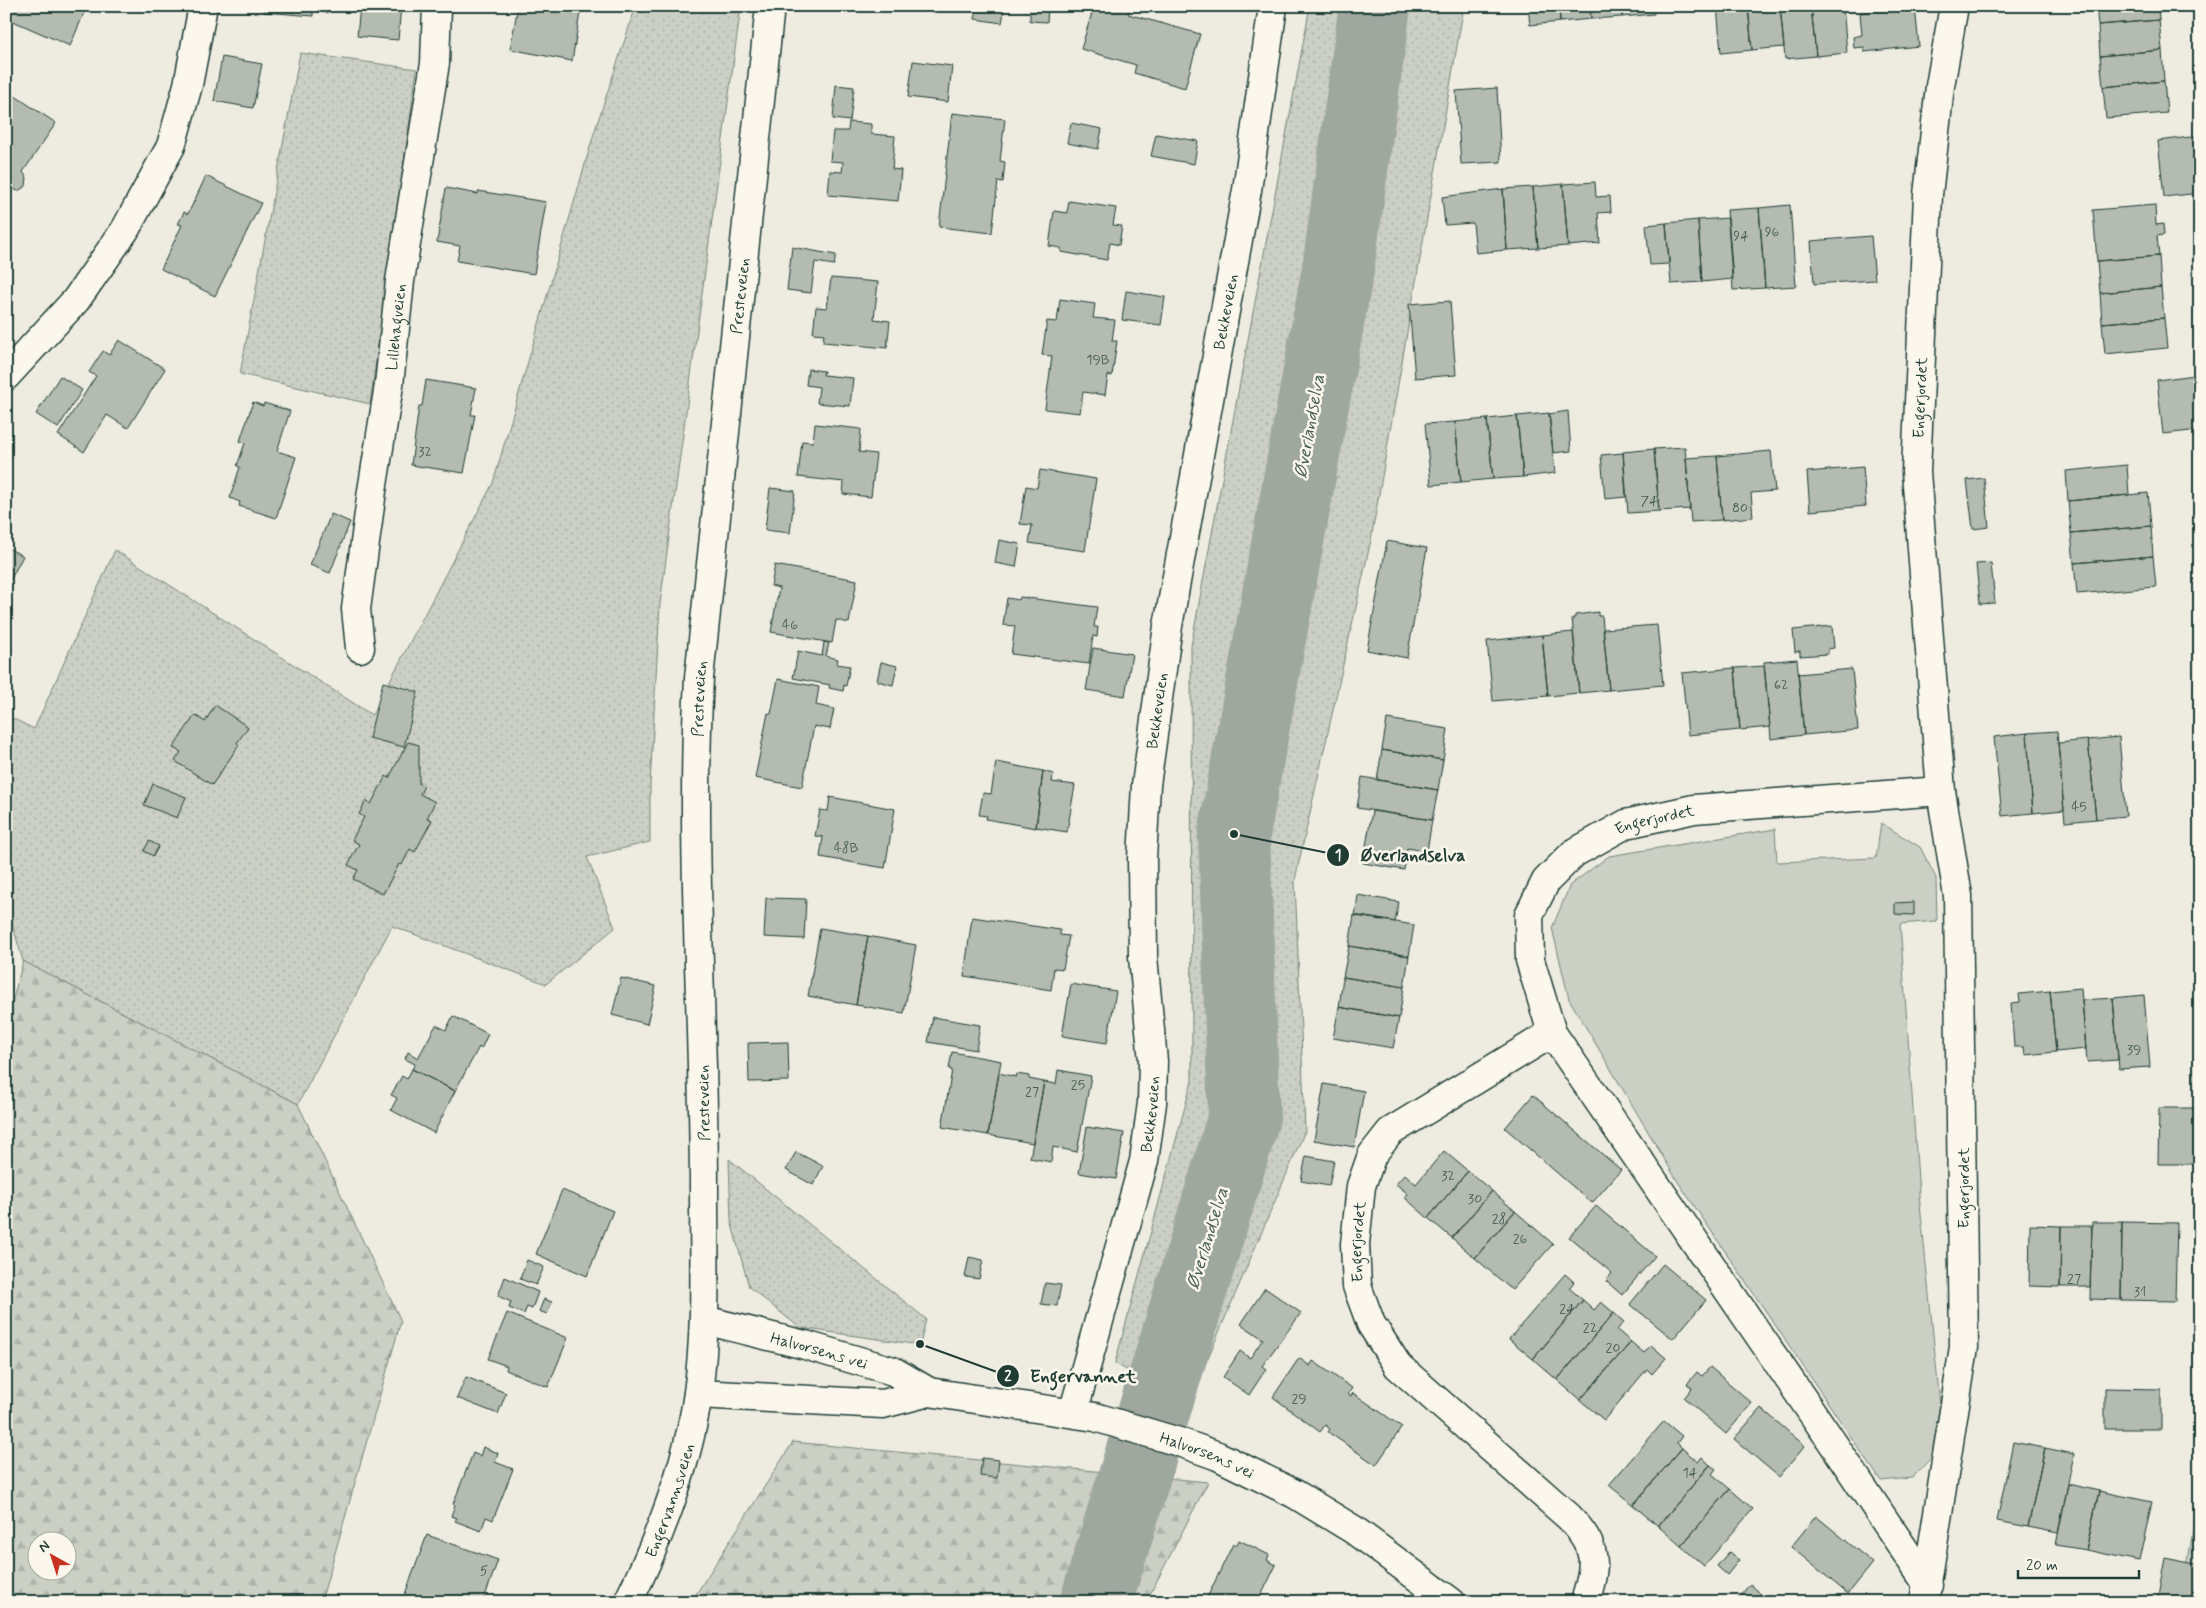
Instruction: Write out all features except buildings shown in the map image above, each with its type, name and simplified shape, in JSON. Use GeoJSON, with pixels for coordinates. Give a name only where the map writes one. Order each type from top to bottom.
{"type":"FeatureCollection","features":[{"type":"Feature","properties":{"kind":"street"},"geometry":{"type":"LineString","coordinates":[[6,376],[76,300],[125,230],[171,146],[188,85],[203,6]]}},
{"type":"Feature","properties":{"kind":"street","name":"Lillehagveien"},"geometry":{"type":"LineString","coordinates":[[360,648],[356,609],[372,491],[390,384],[403,263],[435,63],[437,6]]}},
{"type":"Feature","properties":{"kind":"street","name":"Presteveien"},"geometry":{"type":"LineString","coordinates":[[698,1394],[704,1320],[704,1101],[696,735],[699,678],[708,586],[770,6]]}},
{"type":"Feature","properties":{"kind":"street","name":"Bekkeveien"},"geometry":{"type":"LineString","coordinates":[[1084,1415],[1144,1161],[1152,1103],[1154,1061],[1143,958],[1142,859],[1146,785],[1168,626],[1247,190],[1273,6]]}},
{"type":"Feature","properties":{"kind":"street","name":"Engerjordet"},"geometry":{"type":"LineString","coordinates":[[1926,1593],[1964,1347],[1958,896],[1941,791],[1916,472],[1928,195],[1940,86],[1954,6]]}},
{"type":"Feature","properties":{"kind":"street","name":"Engerjordet"},"geometry":{"type":"LineString","coordinates":[[1926,1593],[1826,1433],[1552,1033],[1530,960],[1529,915],[1546,881],[1574,853],[1626,824],[1694,809],[1941,791]]}},
{"type":"Feature","properties":{"kind":"street","name":"Engerjordet"},"geometry":{"type":"LineString","coordinates":[[1552,1033],[1390,1132],[1372,1155],[1361,1186],[1355,1244],[1357,1286],[1371,1324],[1398,1366],[1569,1517],[1582,1532],[1592,1554],[1594,1572],[1585,1602]]}},
{"type":"Feature","properties":{"kind":"street","name":"Halvorsens vei"},"geometry":{"type":"LineString","coordinates":[[704,1320],[806,1345],[893,1371],[929,1392],[1084,1415],[1179,1442],[1218,1456],[1295,1494],[1354,1530],[1451,1602]]}},
{"type":"Feature","properties":{"kind":"street","name":"Halvorsens vei"},"geometry":{"type":"LineString","coordinates":[[698,1394],[883,1404],[929,1392]]}},
{"type":"Feature","properties":{"kind":"street","name":"Engervannsveien"},"geometry":{"type":"LineString","coordinates":[[628,1602],[641,1575],[670,1502],[687,1445],[698,1394]]}},
{"type":"Feature","properties":{"kind":"green space"},"geometry":{"type":"Polygon","coordinates":[[[636,6],[741,6],[660,604],[650,786],[650,842],[587,857],[615,928],[546,984],[392,926],[298,1104],[23,961],[6,902],[6,715],[34,729],[115,550],[372,715],[493,483],[594,133],[636,6]]]}},
{"type":"Feature","properties":{"kind":"green space"},"geometry":{"type":"Polygon","coordinates":[[[1310,6],[1464,6],[1371,540],[1295,880],[1305,1131],[1187,1407],[1115,1363],[1192,1081],[1191,646],[1310,6]]]}},
{"type":"Feature","properties":{"kind":"green space"},"geometry":{"type":"Polygon","coordinates":[[[300,53],[417,69],[370,404],[240,374],[300,53]]]}},
{"type":"Feature","properties":{"kind":"green space"},"geometry":{"type":"Polygon","coordinates":[[[1881,823],[1920,847],[1936,878],[1937,921],[1900,924],[1919,1194],[1940,1404],[1932,1457],[1912,1478],[1881,1481],[1678,1182],[1569,999],[1552,928],[1570,885],[1609,856],[1775,829],[1777,862],[1876,858],[1881,823]]]}},
{"type":"Feature","properties":{"kind":"green space"},"geometry":{"type":"Polygon","coordinates":[[[23,961],[298,1104],[401,1321],[321,1602],[6,1602],[6,1026],[23,961]]]}},
{"type":"Feature","properties":{"kind":"green space"},"geometry":{"type":"Polygon","coordinates":[[[729,1159],[926,1319],[920,1345],[800,1328],[749,1287],[731,1221],[729,1159]]]}},
{"type":"Feature","properties":{"kind":"green space"},"geometry":{"type":"Polygon","coordinates":[[[793,1442],[1208,1482],[1146,1602],[691,1602],[793,1442]]]}},
{"type":"Feature","properties":{"kind":"green space"},"geometry":{"type":"Polygon","coordinates":[[[2200,1489],[2200,1602],[2181,1602],[2200,1489]]]}},
{"type":"Feature","properties":{"kind":"waterway","name":"Øverlandselva"},"geometry":{"type":"LineString","coordinates":[[1096,1602],[1244,1117],[1234,834],[1338,269],[1375,6]]}},
{"type":"Feature","properties":{"kind":"place","name":"Øverlandselva"},"geometry":{"type":"Point","coordinates":[1234,834]}},
{"type":"Feature","properties":{"kind":"place","name":"Engervannet"},"geometry":{"type":"Point","coordinates":[920,1344]}}]}
